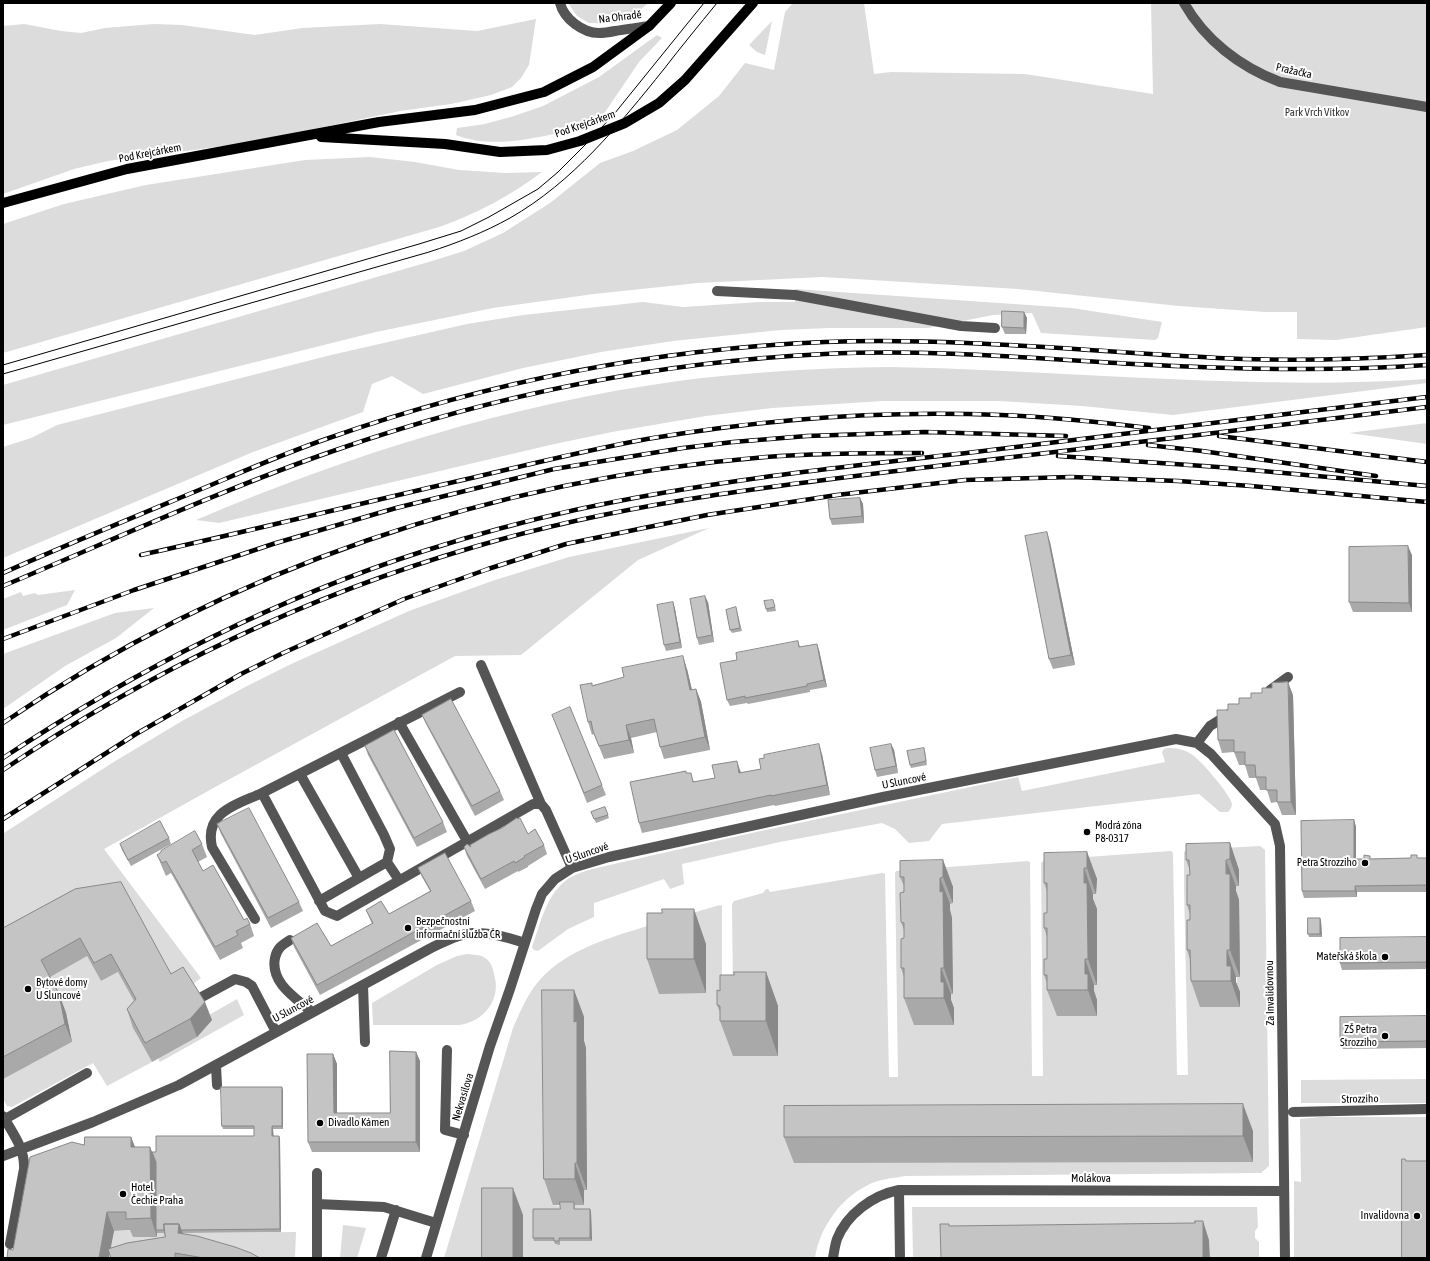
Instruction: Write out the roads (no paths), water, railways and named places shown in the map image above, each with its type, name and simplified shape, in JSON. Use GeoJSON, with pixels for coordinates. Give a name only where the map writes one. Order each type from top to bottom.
{"type":"FeatureCollection","features":[{"type":"Feature","properties":{"kind":"main road","name":"Pod Krejcárkem"},"geometry":{"type":"LineString","coordinates":[[3,203],[127,169],[379,122],[475,110],[544,92],[593,67],[649,26],[671,3]]}},
{"type":"Feature","properties":{"kind":"main road","name":"Pod Krejcárkem"},"geometry":{"type":"LineString","coordinates":[[305,137],[445,144],[500,152],[547,150],[580,141],[625,123],[659,103],[686,80],[753,3]]}},
{"type":"Feature","properties":{"kind":"street","name":"Na Ohradě"},"geometry":{"type":"LineString","coordinates":[[560,3],[561,8],[569,19],[577,26],[589,31],[600,33],[649,26]]}},
{"type":"Feature","properties":{"kind":"street","name":"Pražačka"},"geometry":{"type":"LineString","coordinates":[[1184,3],[1191,15],[1218,46],[1262,75],[1280,82],[1427,108]]}},
{"type":"Feature","properties":{"kind":"street"},"geometry":{"type":"LineString","coordinates":[[717,291],[795,295],[961,326],[995,328]]}},
{"type":"Feature","properties":{"kind":"street"},"geometry":{"type":"LineString","coordinates":[[480,664],[541,804],[546,810],[572,868]]}},
{"type":"Feature","properties":{"kind":"street"},"geometry":{"type":"LineString","coordinates":[[1260,696],[1288,677]]}},
{"type":"Feature","properties":{"kind":"street"},"geometry":{"type":"LineString","coordinates":[[255,919],[212,847],[210,838],[211,828],[215,820],[223,812],[460,692]]}},
{"type":"Feature","properties":{"kind":"street"},"geometry":{"type":"LineString","coordinates":[[1197,743],[1210,726],[1235,711]]}},
{"type":"Feature","properties":{"kind":"street"},"geometry":{"type":"LineString","coordinates":[[399,722],[467,841]]}},
{"type":"Feature","properties":{"kind":"street","name":"U Sluncové"},"geometry":{"type":"LineString","coordinates":[[3,1156],[154,1097],[216,1066],[312,1012],[451,938],[472,933],[510,938],[526,943],[542,894],[555,878],[572,868],[609,857],[906,793],[1176,739],[1197,743],[1211,754]]}},
{"type":"Feature","properties":{"kind":"street"},"geometry":{"type":"LineString","coordinates":[[341,753],[384,835],[390,849],[387,862],[399,880]]}},
{"type":"Feature","properties":{"kind":"street","name":"Za Invalidovnou"},"geometry":{"type":"LineString","coordinates":[[1211,754],[1275,824],[1280,846],[1285,1258]]}},
{"type":"Feature","properties":{"kind":"street"},"geometry":{"type":"LineString","coordinates":[[300,774],[358,878]]}},
{"type":"Feature","properties":{"kind":"street"},"geometry":{"type":"LineString","coordinates":[[262,793],[325,911],[337,916],[532,804],[541,804]]}},
{"type":"Feature","properties":{"kind":"street"},"geometry":{"type":"LineString","coordinates":[[319,901],[387,862]]}},
{"type":"Feature","properties":{"kind":"street"},"geometry":{"type":"LineString","coordinates":[[290,940],[282,945],[276,952],[274,965],[277,979],[282,986],[312,1012]]}},
{"type":"Feature","properties":{"kind":"street","name":"Nekvasilova"},"geometry":{"type":"LineString","coordinates":[[426,1258],[490,1046],[526,943]]}},
{"type":"Feature","properties":{"kind":"street"},"geometry":{"type":"LineString","coordinates":[[198,999],[235,979],[246,982],[252,986],[276,1032]]}},
{"type":"Feature","properties":{"kind":"street"},"geometry":{"type":"LineString","coordinates":[[363,985],[365,1042]]}},
{"type":"Feature","properties":{"kind":"street"},"geometry":{"type":"LineString","coordinates":[[448,1050],[445,1130],[464,1135]]}},
{"type":"Feature","properties":{"kind":"street"},"geometry":{"type":"LineString","coordinates":[[216,1066],[217,1085]]}},
{"type":"Feature","properties":{"kind":"street"},"geometry":{"type":"LineString","coordinates":[[10,1244],[24,1169],[24,1158],[22,1149],[4,1117],[87,1073]]}},
{"type":"Feature","properties":{"kind":"street","name":"Strozziho"},"geometry":{"type":"LineString","coordinates":[[1293,1112],[1427,1109]]}},
{"type":"Feature","properties":{"kind":"street"},"geometry":{"type":"LineString","coordinates":[[317,1173],[317,1258]]}},
{"type":"Feature","properties":{"kind":"street"},"geometry":{"type":"LineString","coordinates":[[899,1190],[900,1258]]}},
{"type":"Feature","properties":{"kind":"street","name":"Molákova"},"geometry":{"type":"LineString","coordinates":[[833,1258],[837,1240],[846,1223],[874,1199],[887,1192],[899,1190],[1284,1191]]}},
{"type":"Feature","properties":{"kind":"street"},"geometry":{"type":"LineString","coordinates":[[317,1204],[384,1207],[436,1224]]}},
{"type":"Feature","properties":{"kind":"street"},"geometry":{"type":"LineString","coordinates":[[381,1258],[396,1210]]}},
{"type":"Feature","properties":{"kind":"tram line"},"geometry":{"type":"LineString","coordinates":[[3,365],[419,244],[461,231],[489,217],[538,189],[558,172],[615,113],[704,3]]}},
{"type":"Feature","properties":{"kind":"tram line"},"geometry":{"type":"LineString","coordinates":[[3,374],[429,252],[491,228],[533,204],[575,170],[630,111],[717,3]]}},
{"type":"Feature","properties":{"kind":"railway"},"geometry":{"type":"LineString","coordinates":[[3,573],[264,463],[329,438],[450,400],[512,385],[636,361],[699,352],[762,346],[825,342],[877,341],[1034,346],[1243,359],[1289,360],[1381,358],[1427,355]]}},
{"type":"Feature","properties":{"kind":"railway"},"geometry":{"type":"LineString","coordinates":[[3,586],[168,515],[252,481],[336,450],[396,430],[456,413],[577,384],[639,373],[763,358],[864,353],[941,353],[1133,364],[1243,368],[1317,369],[1427,365]]}},
{"type":"Feature","properties":{"kind":"railway"},"geometry":{"type":"LineString","coordinates":[[3,758],[53,726],[154,667],[259,615],[313,591],[368,570],[443,545],[518,524],[625,500],[774,476],[1427,397]]}},
{"type":"Feature","properties":{"kind":"railway"},"geometry":{"type":"LineString","coordinates":[[3,770],[58,734],[171,669],[289,613],[411,567],[531,531],[646,507],[762,488],[1427,407]]}},
{"type":"Feature","properties":{"kind":"railway"},"geometry":{"type":"LineString","coordinates":[[141,555],[580,453],[647,439],[735,426],[779,421],[868,415],[957,414],[1038,417],[1149,428]]}},
{"type":"Feature","properties":{"kind":"railway"},"geometry":{"type":"LineString","coordinates":[[3,639],[134,590],[276,543],[396,508],[554,469],[683,448],[807,436],[925,432],[1066,436]]}},
{"type":"Feature","properties":{"kind":"railway"},"geometry":{"type":"LineString","coordinates":[[1219,436],[1427,462]]}},
{"type":"Feature","properties":{"kind":"railway"},"geometry":{"type":"LineString","coordinates":[[1148,445],[1202,451],[1376,476]]}},
{"type":"Feature","properties":{"kind":"railway"},"geometry":{"type":"LineString","coordinates":[[3,723],[89,668],[179,620],[272,577],[367,540],[464,510],[564,486],[664,468],[766,457],[922,453]]}},
{"type":"Feature","properties":{"kind":"railway"},"geometry":{"type":"LineString","coordinates":[[1058,456],[1218,467],[1427,486]]}},
{"type":"Feature","properties":{"kind":"railway"},"geometry":{"type":"LineString","coordinates":[[3,819],[136,734],[241,674],[283,653],[404,599],[488,569],[566,544],[707,515],[837,495],[965,480],[1071,477],[1178,481],[1427,502]]}},
{"type":"Feature","properties":{"kind":"place","name":"Modrá zóna P8-0317"},"geometry":{"type":"Point","coordinates":[1087,832]}},
{"type":"Feature","properties":{"kind":"place","name":"Petra Strozziho"},"geometry":{"type":"Point","coordinates":[1365,863]}},
{"type":"Feature","properties":{"kind":"place","name":"Bezpečnostní informační služba ČR"},"geometry":{"type":"Point","coordinates":[408,928]}},
{"type":"Feature","properties":{"kind":"place","name":"Mateřská škola"},"geometry":{"type":"Point","coordinates":[1385,957]}},
{"type":"Feature","properties":{"kind":"place","name":"Bytové domy U Sluncové"},"geometry":{"type":"Point","coordinates":[28,989]}},
{"type":"Feature","properties":{"kind":"place","name":"ZŠ Petra Strozziho"},"geometry":{"type":"Point","coordinates":[1385,1036]}},
{"type":"Feature","properties":{"kind":"place","name":"Divadlo Kámen"},"geometry":{"type":"Point","coordinates":[320,1123]}},
{"type":"Feature","properties":{"kind":"place","name":"Hotel Čechie Praha"},"geometry":{"type":"Point","coordinates":[123,1194]}},
{"type":"Feature","properties":{"kind":"place","name":"Invalidovna"},"geometry":{"type":"Point","coordinates":[1417,1216]}},
{"type":"Feature","properties":{"kind":"park label","name":"Park Vrch Vítkov"},"geometry":{"type":"Point","coordinates":[1317,113]}}]}
